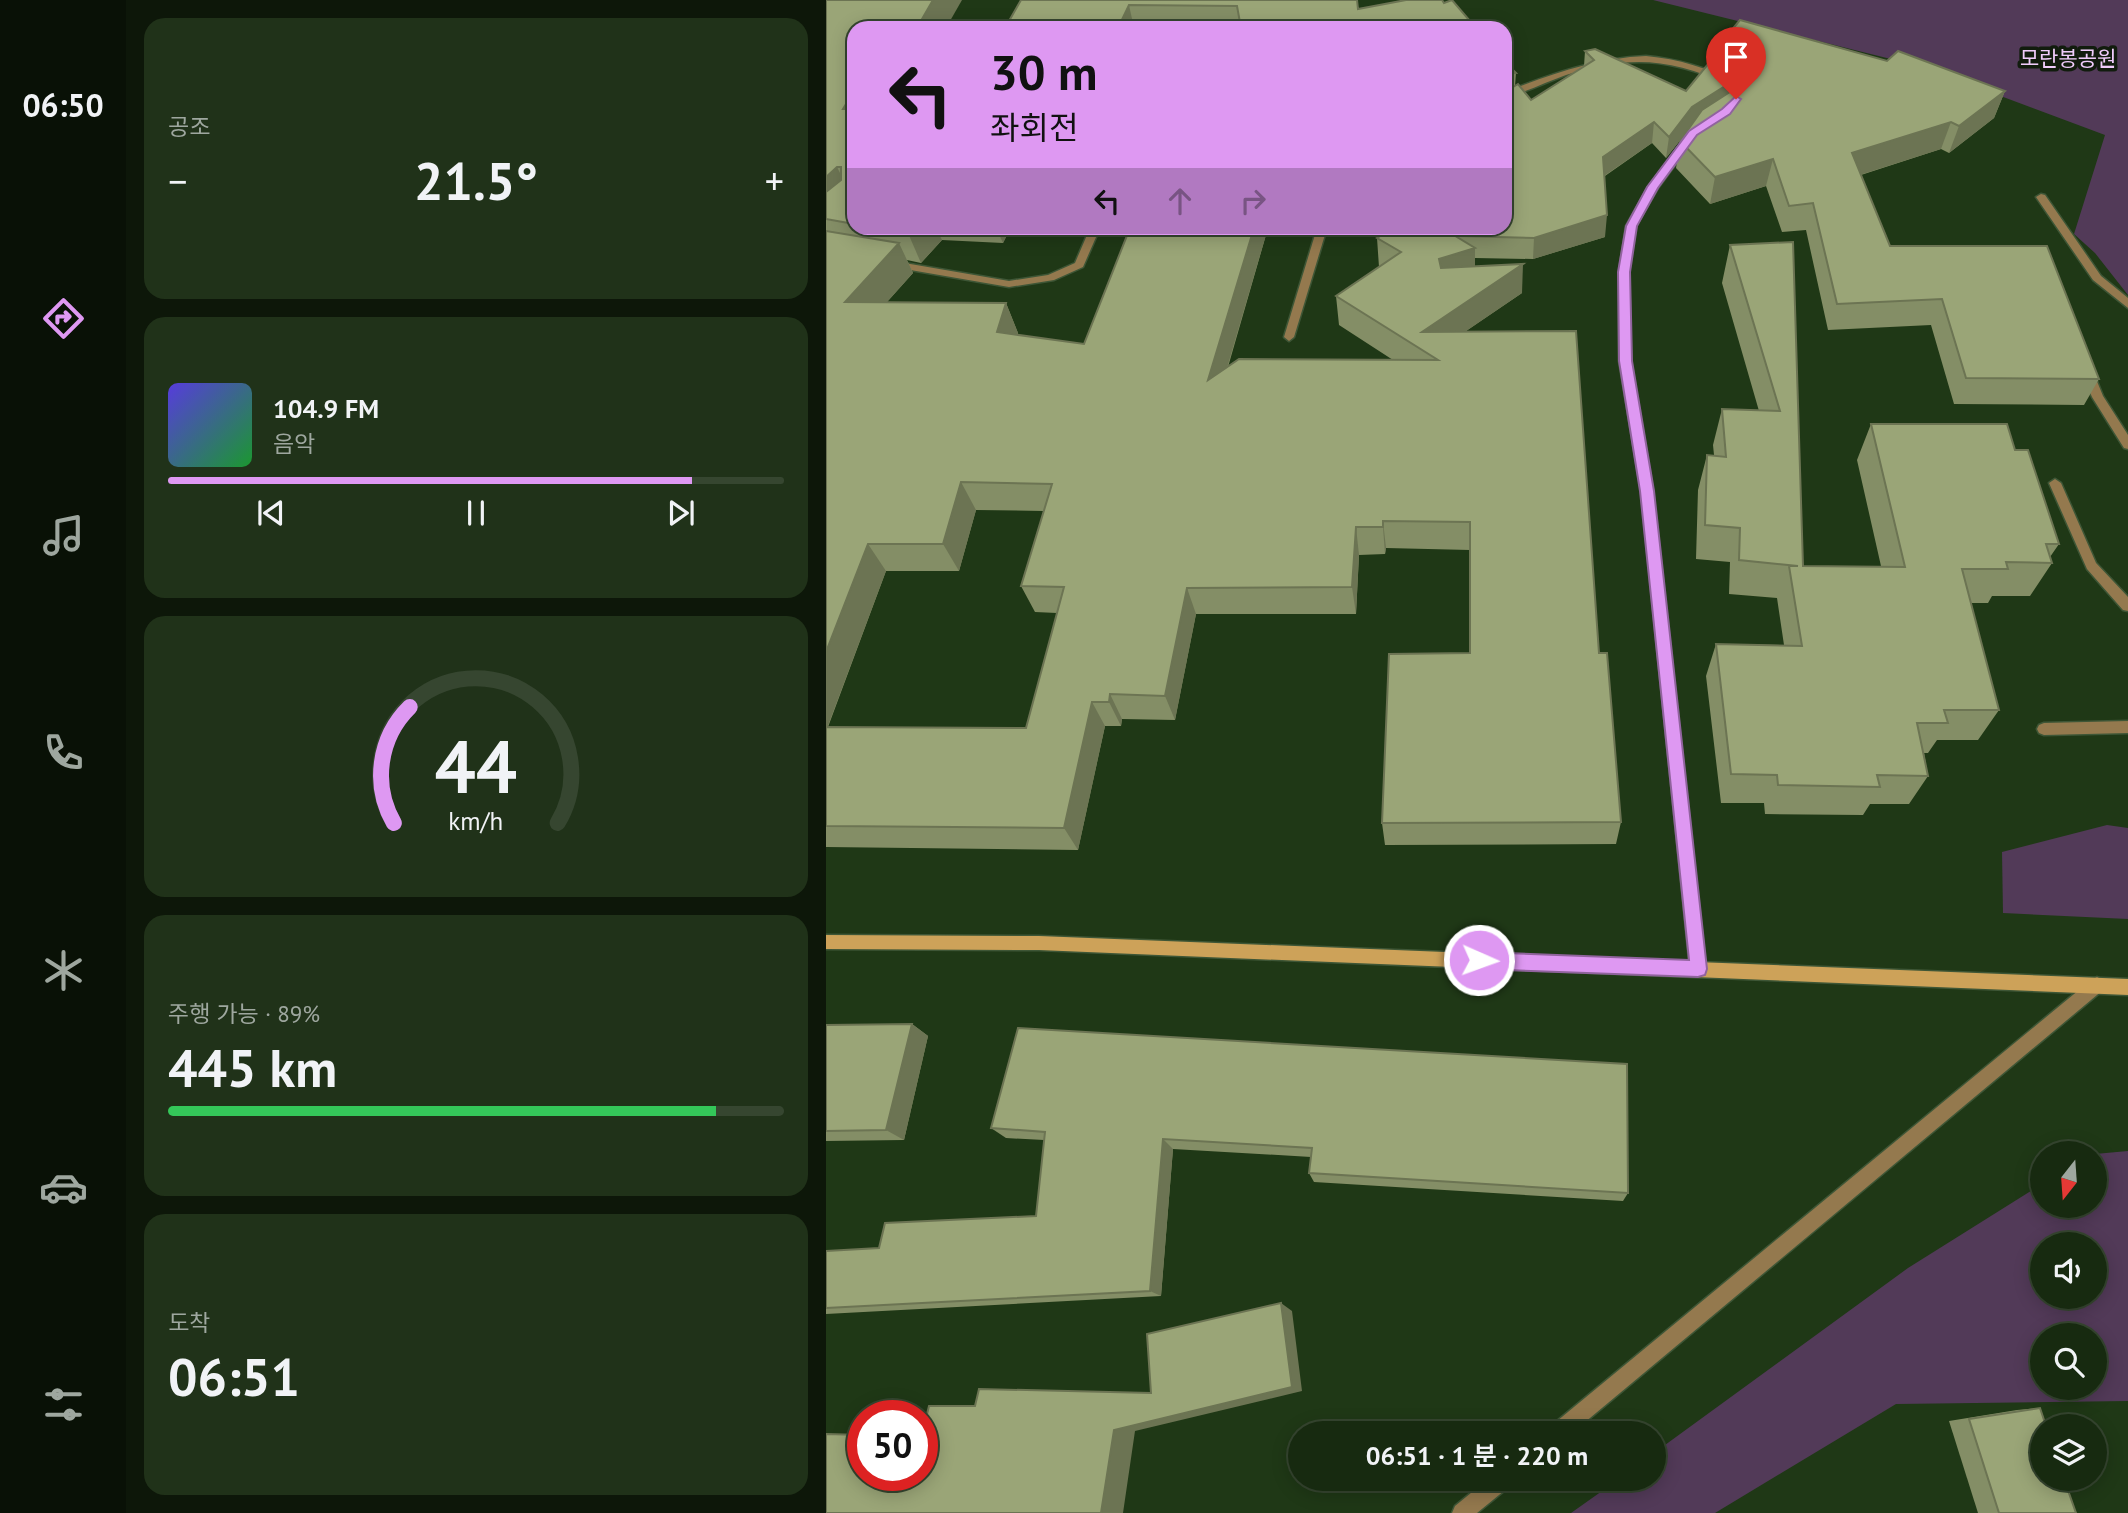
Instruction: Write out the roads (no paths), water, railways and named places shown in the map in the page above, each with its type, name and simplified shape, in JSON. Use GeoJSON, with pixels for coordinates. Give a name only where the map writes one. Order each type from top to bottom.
{"type":"FeatureCollection","features":[{"type":"Feature","properties":{"kind":"main road"},"geometry":{"type":"LineString","coordinates":[[826,942],[1039,943],[2128,987]]}},
{"type":"Feature","properties":{"kind":"street"},"geometry":{"type":"LineString","coordinates":[[1512,92],[1573,68],[1623,57],[1669,60],[1712,72],[1734,84],[1736,99],[1726,111]]}},
{"type":"Feature","properties":{"kind":"street"},"geometry":{"type":"LineString","coordinates":[[1693,133],[1653,187],[1631,226],[1624,272],[1625,361],[1647,491],[1698,969]]}},
{"type":"Feature","properties":{"kind":"street"},"geometry":{"type":"LineString","coordinates":[[2041,197],[2097,278],[2128,304]]}},
{"type":"Feature","properties":{"kind":"street"},"geometry":{"type":"LineString","coordinates":[[878,261],[1009,284],[1050,278],[1079,265],[1092,235]]}},
{"type":"Feature","properties":{"kind":"street"},"geometry":{"type":"LineString","coordinates":[[1289,337],[1320,235]]}},
{"type":"Feature","properties":{"kind":"street"},"geometry":{"type":"LineString","coordinates":[[2083,361],[2098,397],[2128,445]]}},
{"type":"Feature","properties":{"kind":"street"},"geometry":{"type":"LineString","coordinates":[[2055,483],[2091,566],[2128,606]]}},
{"type":"Feature","properties":{"kind":"street"},"geometry":{"type":"LineString","coordinates":[[2044,729],[2128,727]]}},
{"type":"Feature","properties":{"kind":"street"},"geometry":{"type":"LineString","coordinates":[[1572,1421],[2097,985]]}},
{"type":"Feature","properties":{"kind":"street"},"geometry":{"type":"LineString","coordinates":[[1462,1513],[1489,1491]]}},
{"type":"Feature","properties":{"kind":"park label","name":"모란봉공원"},"geometry":{"type":"Point","coordinates":[2068,59]}}]}
